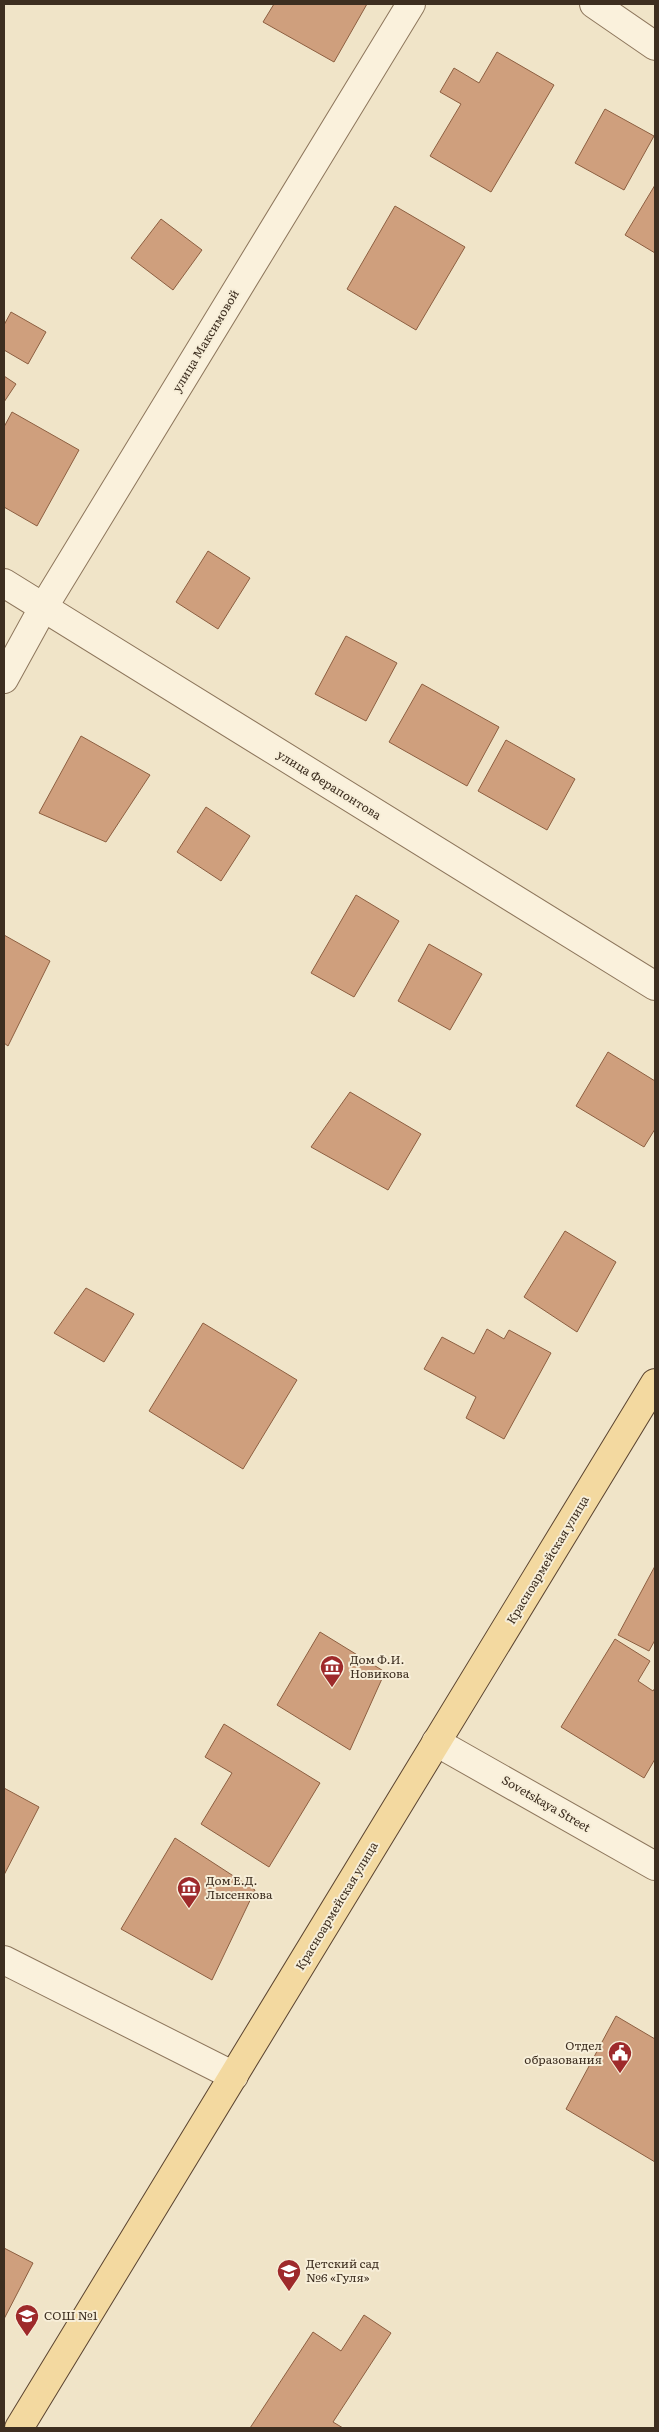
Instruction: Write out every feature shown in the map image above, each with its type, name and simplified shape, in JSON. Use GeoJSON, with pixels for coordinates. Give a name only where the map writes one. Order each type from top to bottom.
{"type":"FeatureCollection","features":[{"type":"Feature","properties":{"kind":"main road","name":"Красноармейская улица"},"geometry":{"type":"LineString","coordinates":[[19,2428],[655,1383]]}},
{"type":"Feature","properties":{"kind":"street","name":"улица Максимовой"},"geometry":{"type":"LineString","coordinates":[[4,679],[43,608],[411,4]]}},
{"type":"Feature","properties":{"kind":"street"},"geometry":{"type":"LineString","coordinates":[[594,4],[655,46]]}},
{"type":"Feature","properties":{"kind":"street","name":"улица Ферапонтова"},"geometry":{"type":"LineString","coordinates":[[4,583],[655,986]]}},
{"type":"Feature","properties":{"kind":"street","name":"Sovetskaya Street"},"geometry":{"type":"LineString","coordinates":[[436,1742],[655,1866]]}},
{"type":"Feature","properties":{"kind":"street"},"geometry":{"type":"LineString","coordinates":[[4,1960],[234,2076]]}},
{"type":"Feature","properties":{"kind":"building"},"geometry":{"type":"Polygon","coordinates":[[[274,4],[367,4],[334,62],[263,22],[274,4]]]}},
{"type":"Feature","properties":{"kind":"building"},"geometry":{"type":"Polygon","coordinates":[[[497,52],[554,85],[491,192],[430,156],[461,104],[440,92],[454,68],[479,83],[497,52]]]}},
{"type":"Feature","properties":{"kind":"building"},"geometry":{"type":"Polygon","coordinates":[[[605,109],[654,136],[624,190],[575,163],[605,109]]]}},
{"type":"Feature","properties":{"kind":"building"},"geometry":{"type":"Polygon","coordinates":[[[655,185],[655,253],[625,235],[655,185]]]}},
{"type":"Feature","properties":{"kind":"building"},"geometry":{"type":"Polygon","coordinates":[[[395,206],[465,247],[416,330],[347,289],[395,206]]]}},
{"type":"Feature","properties":{"kind":"building"},"geometry":{"type":"Polygon","coordinates":[[[161,219],[202,250],[173,290],[131,258],[161,219]]]}},
{"type":"Feature","properties":{"kind":"building"},"geometry":{"type":"Polygon","coordinates":[[[11,312],[46,332],[28,364],[4,350],[4,325],[11,312]]]}},
{"type":"Feature","properties":{"kind":"building"},"geometry":{"type":"Polygon","coordinates":[[[4,376],[16,384],[4,402],[4,376]]]}},
{"type":"Feature","properties":{"kind":"building"},"geometry":{"type":"Polygon","coordinates":[[[12,412],[79,450],[37,526],[4,507],[4,427],[12,412]]]}},
{"type":"Feature","properties":{"kind":"building"},"geometry":{"type":"Polygon","coordinates":[[[208,551],[250,578],[218,629],[176,602],[208,551]]]}},
{"type":"Feature","properties":{"kind":"building"},"geometry":{"type":"Polygon","coordinates":[[[346,636],[397,663],[366,721],[315,694],[346,636]]]}},
{"type":"Feature","properties":{"kind":"building"},"geometry":{"type":"Polygon","coordinates":[[[422,684],[499,727],[467,786],[389,742],[422,684]]]}},
{"type":"Feature","properties":{"kind":"building"},"geometry":{"type":"Polygon","coordinates":[[[81,736],[150,775],[106,842],[39,813],[81,736]]]}},
{"type":"Feature","properties":{"kind":"building"},"geometry":{"type":"Polygon","coordinates":[[[506,740],[575,779],[547,830],[478,791],[506,740]]]}},
{"type":"Feature","properties":{"kind":"building"},"geometry":{"type":"Polygon","coordinates":[[[206,807],[250,836],[221,881],[177,852],[206,807]]]}},
{"type":"Feature","properties":{"kind":"building"},"geometry":{"type":"Polygon","coordinates":[[[356,895],[399,921],[354,997],[311,973],[356,895]]]}},
{"type":"Feature","properties":{"kind":"building"},"geometry":{"type":"Polygon","coordinates":[[[4,935],[50,961],[8,1046],[4,1043],[4,935]]]}},
{"type":"Feature","properties":{"kind":"building"},"geometry":{"type":"Polygon","coordinates":[[[429,944],[482,974],[450,1030],[398,1001],[429,944]]]}},
{"type":"Feature","properties":{"kind":"building"},"geometry":{"type":"Polygon","coordinates":[[[608,1052],[655,1081],[655,1129],[644,1147],[576,1106],[608,1052]]]}},
{"type":"Feature","properties":{"kind":"building"},"geometry":{"type":"Polygon","coordinates":[[[350,1092],[421,1134],[388,1190],[311,1147],[350,1092]]]}},
{"type":"Feature","properties":{"kind":"building"},"geometry":{"type":"Polygon","coordinates":[[[565,1231],[616,1262],[577,1332],[524,1297],[565,1231]]]}},
{"type":"Feature","properties":{"kind":"building"},"geometry":{"type":"Polygon","coordinates":[[[86,1288],[134,1314],[104,1362],[54,1333],[86,1288]]]}},
{"type":"Feature","properties":{"kind":"building"},"geometry":{"type":"Polygon","coordinates":[[[203,1323],[297,1380],[243,1469],[149,1411],[203,1323]]]}},
{"type":"Feature","properties":{"kind":"building"},"geometry":{"type":"Polygon","coordinates":[[[487,1329],[504,1339],[509,1330],[551,1353],[504,1439],[466,1418],[476,1397],[424,1369],[442,1337],[474,1354],[487,1329]]]}},
{"type":"Feature","properties":{"kind":"building"},"geometry":{"type":"Polygon","coordinates":[[[655,1566],[655,1640],[649,1651],[618,1635],[655,1566]]]}},
{"type":"Feature","properties":{"kind":"building","name":"Дом Ф.И. Новикова"},"geometry":{"type":"Polygon","coordinates":[[[320,1632],[385,1672],[350,1750],[277,1705],[320,1632]]]}},
{"type":"Feature","properties":{"kind":"building"},"geometry":{"type":"Polygon","coordinates":[[[615,1639],[650,1661],[638,1681],[653,1691],[655,1688],[655,1759],[644,1778],[561,1727],[615,1639]]]}},
{"type":"Feature","properties":{"kind":"building"},"geometry":{"type":"Polygon","coordinates":[[[224,1724],[320,1783],[269,1867],[201,1824],[232,1773],[205,1757],[224,1724]]]}},
{"type":"Feature","properties":{"kind":"building"},"geometry":{"type":"Polygon","coordinates":[[[4,1788],[39,1807],[4,1875],[4,1788]]]}},
{"type":"Feature","properties":{"kind":"building","name":"Дом Е.Д. Лысенкова"},"geometry":{"type":"Polygon","coordinates":[[[175,1838],[255,1890],[212,1980],[121,1929],[175,1838]]]}},
{"type":"Feature","properties":{"kind":"building","name":"Отдел образования"},"geometry":{"type":"Polygon","coordinates":[[[616,2016],[655,2039],[655,2162],[566,2109],[616,2016]]]}},
{"type":"Feature","properties":{"kind":"building"},"geometry":{"type":"Polygon","coordinates":[[[4,2248],[33,2263],[4,2319],[4,2248]]]}},
{"type":"Feature","properties":{"kind":"building"},"geometry":{"type":"Polygon","coordinates":[[[364,2315],[391,2333],[333,2422],[343,2428],[250,2428],[313,2332],[341,2351],[364,2315]]]}},
{"type":"Feature","properties":{"kind":"place","name":"Дом Ф.И. Новикова"},"geometry":{"type":"Point","coordinates":[332,1688]}},
{"type":"Feature","properties":{"kind":"place","name":"Дом Е.Д. Лысенкова"},"geometry":{"type":"Point","coordinates":[189,1909]}},
{"type":"Feature","properties":{"kind":"place","name":"Отдел образования"},"geometry":{"type":"Point","coordinates":[620,2074]}},
{"type":"Feature","properties":{"kind":"place","name":"Детский сад №6 «Гуля»"},"geometry":{"type":"Point","coordinates":[289,2292]}},
{"type":"Feature","properties":{"kind":"place","name":"СОШ №1"},"geometry":{"type":"Point","coordinates":[27,2337]}}]}
